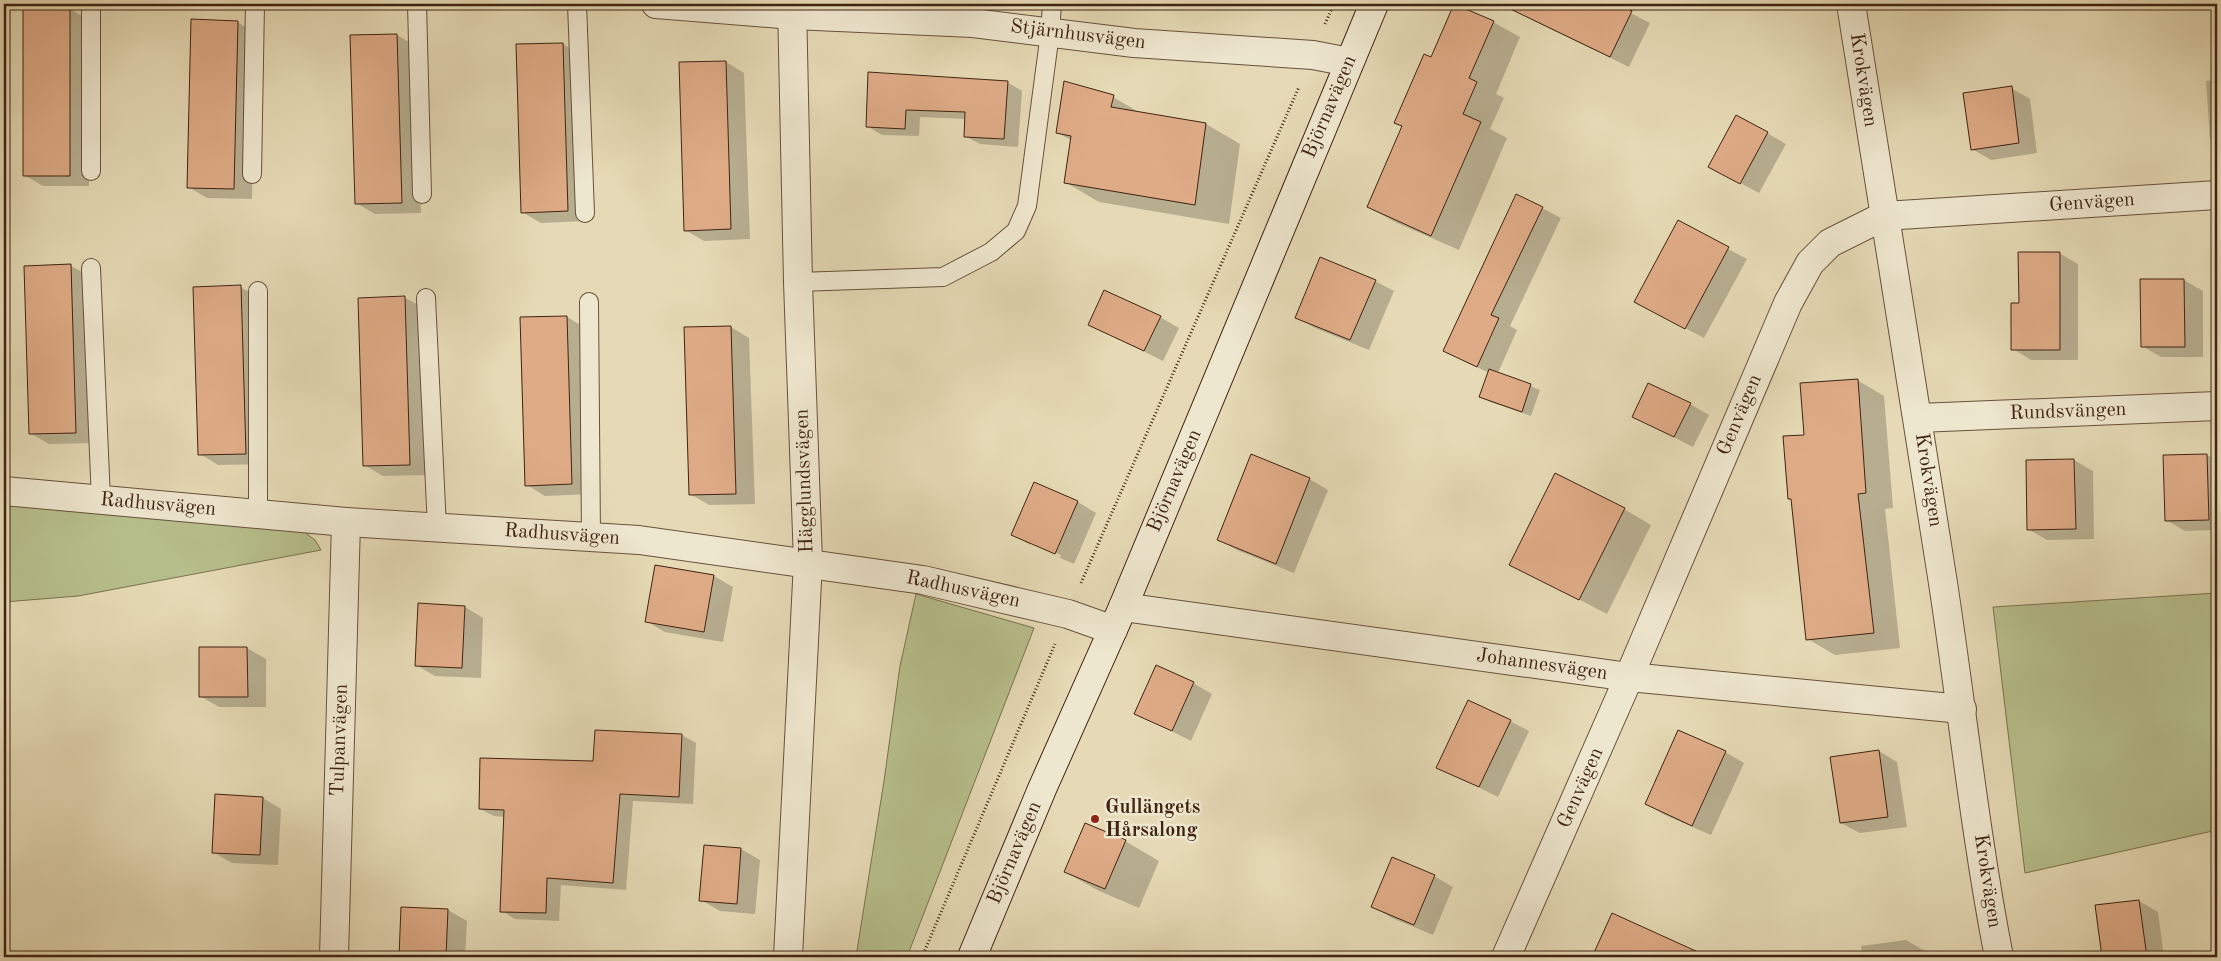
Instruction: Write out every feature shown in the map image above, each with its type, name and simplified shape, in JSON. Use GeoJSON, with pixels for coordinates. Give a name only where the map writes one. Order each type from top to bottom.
{"type":"FeatureCollection","features":[{"type":"Feature","properties":{"kind":"street","name":"Stjärnhusvägen"},"geometry":{"type":"LineString","coordinates":[[656,4],[792,9],[973,23],[1134,43],[1313,55],[1349,62]]}},
{"type":"Feature","properties":{"kind":"street","name":"Björnavägen"},"geometry":{"type":"LineString","coordinates":[[972,957],[1042,789],[1118,619],[1374,4]]}},
{"type":"Feature","properties":{"kind":"street","name":"Krokvägen"},"geometry":{"type":"LineString","coordinates":[[1851,4],[1918,418],[1962,709],[1989,907],[1999,957]]}},
{"type":"Feature","properties":{"kind":"street","name":"Hägglundsvägen"},"geometry":{"type":"LineString","coordinates":[[788,957],[808,562],[798,282],[792,9]]}},
{"type":"Feature","properties":{"kind":"street","name":"Genvägen"},"geometry":{"type":"LineString","coordinates":[[1506,957],[1629,677],[1788,303],[1810,263],[1830,243],[1884,216],[2217,196]]}},
{"type":"Feature","properties":{"kind":"street","name":"Rundsvängen"},"geometry":{"type":"LineString","coordinates":[[1918,418],[2217,406]]}},
{"type":"Feature","properties":{"kind":"street","name":"Radhusvägen"},"geometry":{"type":"LineString","coordinates":[[4,491],[346,522],[639,540],[808,562],[923,580],[1068,614],[1118,619]]}},
{"type":"Feature","properties":{"kind":"street","name":"Tulpanvägen"},"geometry":{"type":"LineString","coordinates":[[334,957],[346,522]]}},
{"type":"Feature","properties":{"kind":"street","name":"Johannesvägen"},"geometry":{"type":"LineString","coordinates":[[1118,619],[1629,677],[1962,709]]}},
{"type":"Feature","properties":{"kind":"lane"},"geometry":{"type":"LineString","coordinates":[[90,4],[91,171]]}},
{"type":"Feature","properties":{"kind":"lane"},"geometry":{"type":"LineString","coordinates":[[252,174],[254,4]]}},
{"type":"Feature","properties":{"kind":"lane"},"geometry":{"type":"LineString","coordinates":[[417,4],[422,194]]}},
{"type":"Feature","properties":{"kind":"lane"},"geometry":{"type":"LineString","coordinates":[[577,4],[585,213]]}},
{"type":"Feature","properties":{"kind":"lane"},"geometry":{"type":"LineString","coordinates":[[798,282],[943,277],[991,252],[1016,231],[1027,206],[1050,33],[1052,4]]}},
{"type":"Feature","properties":{"kind":"lane"},"geometry":{"type":"LineString","coordinates":[[91,268],[100,500]]}},
{"type":"Feature","properties":{"kind":"lane"},"geometry":{"type":"LineString","coordinates":[[258,291],[258,514]]}},
{"type":"Feature","properties":{"kind":"lane"},"geometry":{"type":"LineString","coordinates":[[426,298],[437,528]]}},
{"type":"Feature","properties":{"kind":"lane"},"geometry":{"type":"LineString","coordinates":[[589,302],[591,537]]}},
{"type":"Feature","properties":{"kind":"path"},"geometry":{"type":"LineString","coordinates":[[922,957],[1068,614],[1334,4]]}},
{"type":"Feature","properties":{"kind":"green space"},"geometry":{"type":"Polygon","coordinates":[[[4,503],[303,531],[315,540],[321,550],[78,596],[4,602],[4,503]]]}},
{"type":"Feature","properties":{"kind":"green space"},"geometry":{"type":"Polygon","coordinates":[[[2217,593],[2217,830],[2025,873],[1993,607],[2217,593]]]}},
{"type":"Feature","properties":{"kind":"green space"},"geometry":{"type":"Polygon","coordinates":[[[916,594],[1034,628],[907,957],[856,957],[900,666],[916,594]]]}},
{"type":"Feature","properties":{"kind":"building"},"geometry":{"type":"Polygon","coordinates":[[[1454,4],[1494,21],[1469,78],[1477,82],[1463,114],[1481,122],[1431,236],[1367,207],[1402,126],[1394,123],[1424,54],[1431,57],[1454,4]]]}},
{"type":"Feature","properties":{"kind":"building"},"geometry":{"type":"Polygon","coordinates":[[[1500,4],[1616,4],[1632,11],[1610,57],[1500,4]]]}},
{"type":"Feature","properties":{"kind":"building"},"geometry":{"type":"Polygon","coordinates":[[[23,7],[70,8],[70,176],[23,176],[23,7]]]}},
{"type":"Feature","properties":{"kind":"building"},"geometry":{"type":"Polygon","coordinates":[[[191,19],[238,21],[234,189],[187,188],[191,19]]]}},
{"type":"Feature","properties":{"kind":"building"},"geometry":{"type":"Polygon","coordinates":[[[397,34],[402,203],[355,204],[350,35],[397,34]]]}},
{"type":"Feature","properties":{"kind":"building"},"geometry":{"type":"Polygon","coordinates":[[[563,43],[568,211],[521,213],[516,44],[563,43]]]}},
{"type":"Feature","properties":{"kind":"building"},"geometry":{"type":"Polygon","coordinates":[[[726,61],[731,229],[684,231],[679,62],[726,61]]]}},
{"type":"Feature","properties":{"kind":"building"},"geometry":{"type":"Polygon","coordinates":[[[868,72],[1008,81],[1004,139],[964,137],[965,112],[906,110],[905,129],[866,127],[868,72]]]}},
{"type":"Feature","properties":{"kind":"building"},"geometry":{"type":"Polygon","coordinates":[[[1064,81],[1114,95],[1111,107],[1206,123],[1195,205],[1064,183],[1071,136],[1056,133],[1064,81]]]}},
{"type":"Feature","properties":{"kind":"building"},"geometry":{"type":"Polygon","coordinates":[[[2012,86],[2019,143],[1971,150],[1963,93],[2012,86]]]}},
{"type":"Feature","properties":{"kind":"building"},"geometry":{"type":"Polygon","coordinates":[[[1736,115],[1768,132],[1740,184],[1708,167],[1736,115]]]}},
{"type":"Feature","properties":{"kind":"building"},"geometry":{"type":"Polygon","coordinates":[[[1516,194],[1543,207],[1491,315],[1499,318],[1477,367],[1443,351],[1516,194]]]}},
{"type":"Feature","properties":{"kind":"building"},"geometry":{"type":"Polygon","coordinates":[[[1678,220],[1729,247],[1685,329],[1634,302],[1678,220]]]}},
{"type":"Feature","properties":{"kind":"building"},"geometry":{"type":"Polygon","coordinates":[[[2018,252],[2060,252],[2060,350],[2011,350],[2011,303],[2019,303],[2018,252]]]}},
{"type":"Feature","properties":{"kind":"building"},"geometry":{"type":"Polygon","coordinates":[[[1320,257],[1376,280],[1350,340],[1295,318],[1320,257]]]}},
{"type":"Feature","properties":{"kind":"building"},"geometry":{"type":"Polygon","coordinates":[[[71,264],[76,433],[29,434],[24,266],[71,264]]]}},
{"type":"Feature","properties":{"kind":"building"},"geometry":{"type":"Polygon","coordinates":[[[2140,279],[2184,279],[2185,347],[2141,347],[2140,279]]]}},
{"type":"Feature","properties":{"kind":"building"},"geometry":{"type":"Polygon","coordinates":[[[241,285],[246,454],[198,455],[193,287],[241,285]]]}},
{"type":"Feature","properties":{"kind":"building"},"geometry":{"type":"Polygon","coordinates":[[[1104,290],[1161,316],[1144,351],[1088,325],[1104,290]]]}},
{"type":"Feature","properties":{"kind":"building"},"geometry":{"type":"Polygon","coordinates":[[[405,296],[410,465],[363,466],[358,298],[405,296]]]}},
{"type":"Feature","properties":{"kind":"building"},"geometry":{"type":"Polygon","coordinates":[[[567,316],[572,484],[525,486],[520,317],[567,316]]]}},
{"type":"Feature","properties":{"kind":"building"},"geometry":{"type":"Polygon","coordinates":[[[731,326],[736,494],[689,495],[684,327],[731,326]]]}},
{"type":"Feature","properties":{"kind":"building"},"geometry":{"type":"Polygon","coordinates":[[[1489,369],[1531,384],[1522,412],[1479,397],[1489,369]]]}},
{"type":"Feature","properties":{"kind":"building"},"geometry":{"type":"Polygon","coordinates":[[[1858,379],[1866,493],[1858,494],[1874,633],[1806,640],[1791,499],[1788,499],[1783,436],[1804,435],[1800,383],[1858,379]]]}},
{"type":"Feature","properties":{"kind":"building"},"geometry":{"type":"Polygon","coordinates":[[[1648,383],[1691,403],[1674,437],[1632,417],[1648,383]]]}},
{"type":"Feature","properties":{"kind":"building"},"geometry":{"type":"Polygon","coordinates":[[[1251,454],[1310,478],[1276,564],[1217,540],[1251,454]]]}},
{"type":"Feature","properties":{"kind":"building"},"geometry":{"type":"Polygon","coordinates":[[[2207,454],[2209,520],[2165,521],[2163,455],[2207,454]]]}},
{"type":"Feature","properties":{"kind":"building"},"geometry":{"type":"Polygon","coordinates":[[[2074,459],[2076,529],[2027,530],[2026,460],[2074,459]]]}},
{"type":"Feature","properties":{"kind":"building"},"geometry":{"type":"Polygon","coordinates":[[[1555,473],[1625,508],[1579,600],[1509,565],[1555,473]]]}},
{"type":"Feature","properties":{"kind":"building"},"geometry":{"type":"Polygon","coordinates":[[[1034,482],[1078,501],[1055,554],[1011,535],[1034,482]]]}},
{"type":"Feature","properties":{"kind":"building"},"geometry":{"type":"Polygon","coordinates":[[[655,565],[714,575],[704,632],[645,622],[655,565]]]}},
{"type":"Feature","properties":{"kind":"building"},"geometry":{"type":"Polygon","coordinates":[[[418,603],[465,606],[462,668],[415,666],[418,603]]]}},
{"type":"Feature","properties":{"kind":"building"},"geometry":{"type":"Polygon","coordinates":[[[199,647],[247,647],[248,697],[199,697],[199,647]]]}},
{"type":"Feature","properties":{"kind":"building"},"geometry":{"type":"Polygon","coordinates":[[[1156,665],[1194,682],[1172,731],[1134,714],[1156,665]]]}},
{"type":"Feature","properties":{"kind":"building"},"geometry":{"type":"Polygon","coordinates":[[[1468,700],[1511,720],[1479,787],[1436,768],[1468,700]]]}},
{"type":"Feature","properties":{"kind":"building"},"geometry":{"type":"Polygon","coordinates":[[[595,730],[682,734],[679,797],[620,794],[613,883],[547,878],[546,913],[500,912],[504,810],[479,809],[480,758],[593,761],[595,730]]]}},
{"type":"Feature","properties":{"kind":"building"},"geometry":{"type":"Polygon","coordinates":[[[1678,730],[1726,751],[1692,826],[1645,804],[1678,730]]]}},
{"type":"Feature","properties":{"kind":"building"},"geometry":{"type":"Polygon","coordinates":[[[1879,750],[1888,817],[1840,823],[1830,757],[1879,750]]]}},
{"type":"Feature","properties":{"kind":"building"},"geometry":{"type":"Polygon","coordinates":[[[215,794],[263,797],[260,855],[212,853],[215,794]]]}},
{"type":"Feature","properties":{"kind":"building"},"geometry":{"type":"Polygon","coordinates":[[[1085,823],[1126,840],[1105,889],[1064,872],[1085,823]]]}},
{"type":"Feature","properties":{"kind":"building"},"geometry":{"type":"Polygon","coordinates":[[[704,845],[741,848],[737,904],[699,901],[704,845]]]}},
{"type":"Feature","properties":{"kind":"building"},"geometry":{"type":"Polygon","coordinates":[[[1392,857],[1435,875],[1414,925],[1371,907],[1392,857]]]}},
{"type":"Feature","properties":{"kind":"building"},"geometry":{"type":"Polygon","coordinates":[[[2139,900],[2147,957],[2102,957],[2095,905],[2139,900]]]}},
{"type":"Feature","properties":{"kind":"building"},"geometry":{"type":"Polygon","coordinates":[[[401,907],[448,909],[446,957],[399,957],[401,907]]]}},
{"type":"Feature","properties":{"kind":"building"},"geometry":{"type":"Polygon","coordinates":[[[1612,913],[1709,957],[1592,957],[1612,913]]]}},
{"type":"Feature","properties":{"kind":"place","name":"Gullängets Hårsalong"},"geometry":{"type":"Point","coordinates":[1095,819]}}]}
